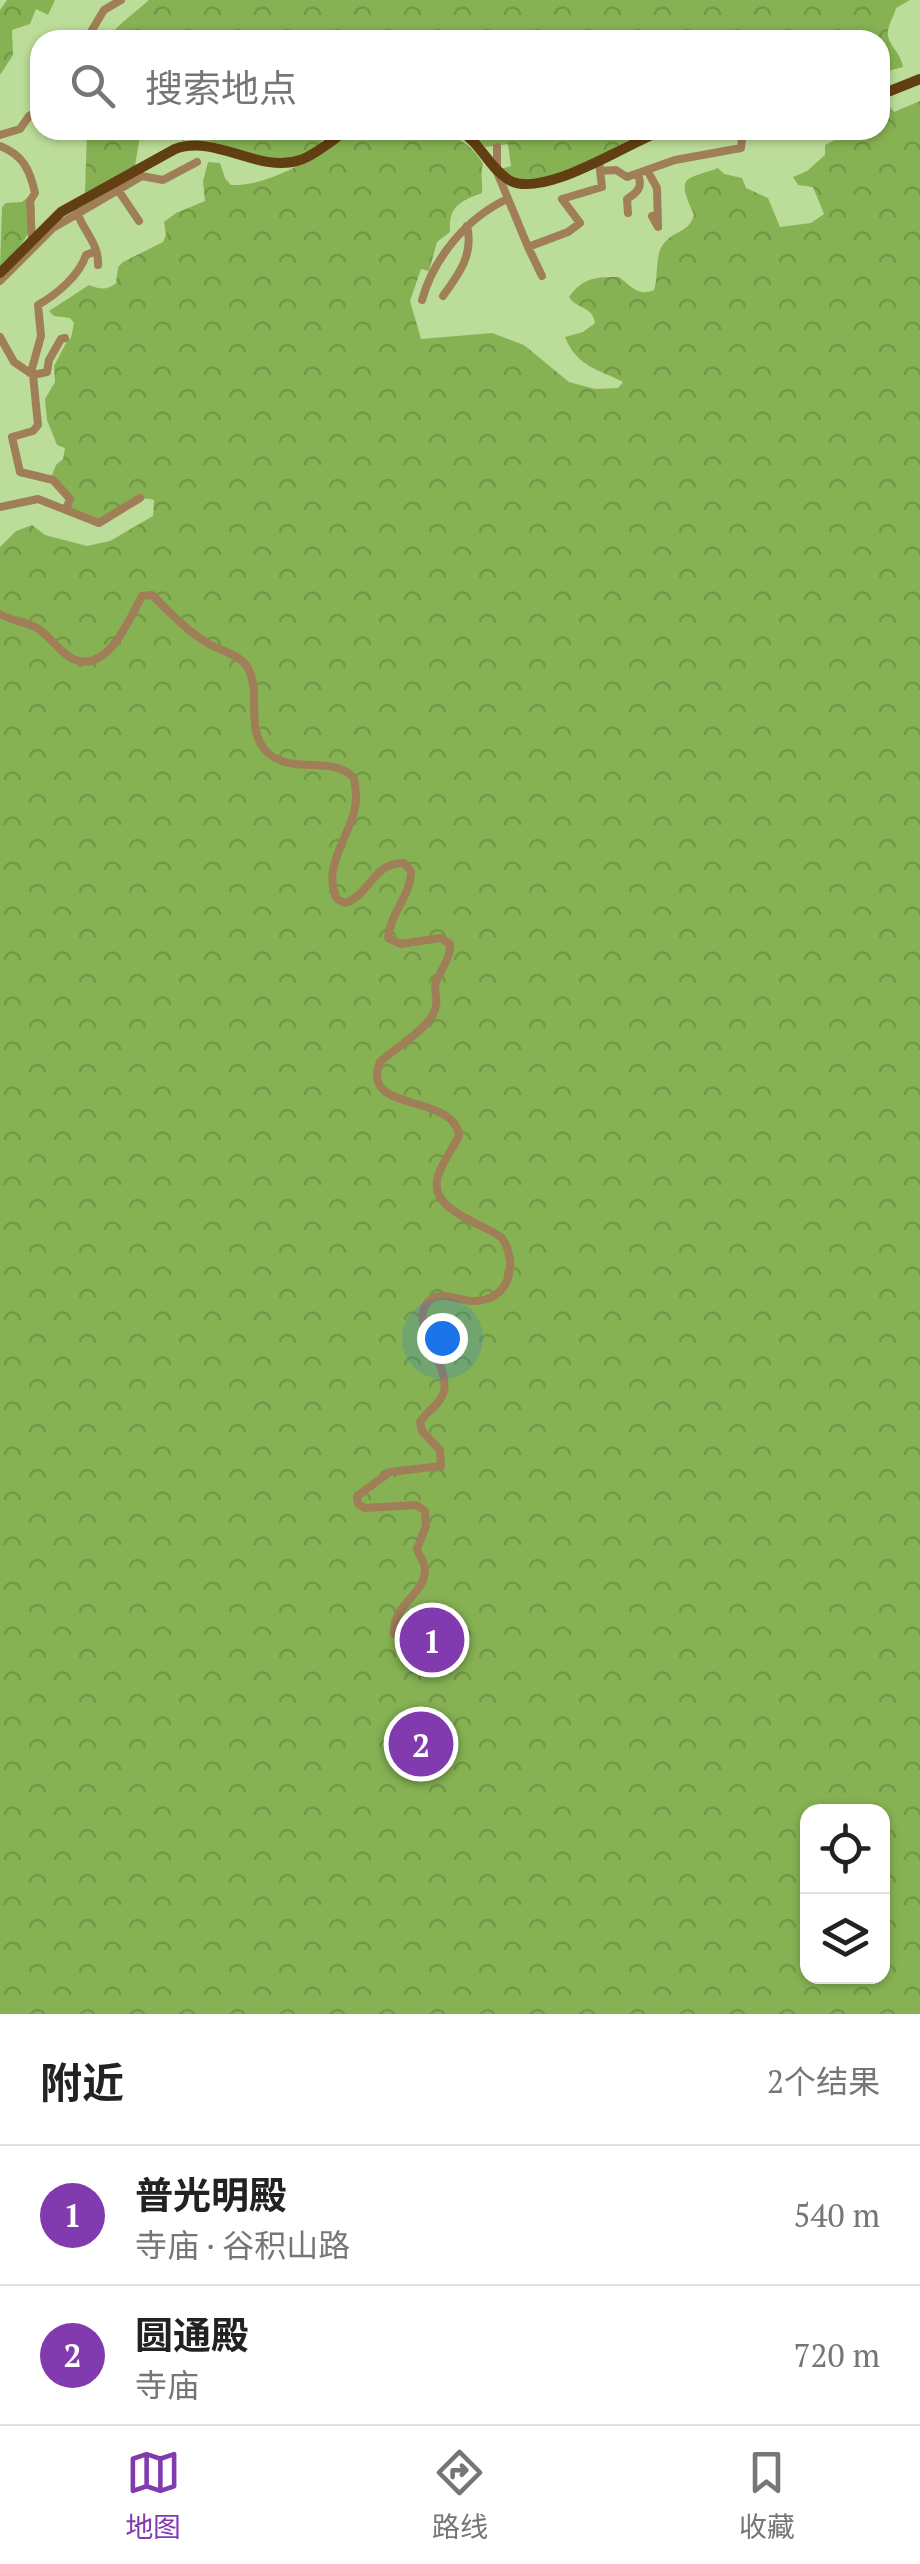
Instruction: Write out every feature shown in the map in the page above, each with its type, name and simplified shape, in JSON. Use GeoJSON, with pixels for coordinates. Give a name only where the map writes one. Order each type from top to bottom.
{"type":"FeatureCollection","features":[{"type":"Feature","properties":{"kind":"main road"},"geometry":{"type":"LineString","coordinates":[[890,91],[920,78]]}},
{"type":"Feature","properties":{"kind":"main road"},"geometry":{"type":"LineString","coordinates":[[0,277],[72,204],[182,146],[291,162],[332,140]]}},
{"type":"Feature","properties":{"kind":"main road"},"geometry":{"type":"LineString","coordinates":[[472,140],[510,180],[524,184],[600,166],[646,140]]}},
{"type":"Feature","properties":{"kind":"street"},"geometry":{"type":"LineString","coordinates":[[92,30],[104,10],[121,0]]}},
{"type":"Feature","properties":{"kind":"street"},"geometry":{"type":"LineString","coordinates":[[0,135],[20,130],[30,115]]}},
{"type":"Feature","properties":{"kind":"street"},"geometry":{"type":"LineString","coordinates":[[528,247],[568,232],[580,223],[562,199],[602,187],[600,166],[627,177],[674,160],[741,148],[742,140]]}},
{"type":"Feature","properties":{"kind":"street"},"geometry":{"type":"LineString","coordinates":[[0,146],[16,153],[31,173],[35,193],[30,202],[32,241]]}},
{"type":"Feature","properties":{"kind":"street"},"geometry":{"type":"LineString","coordinates":[[496,147],[496,168],[507,199],[542,276]]}},
{"type":"Feature","properties":{"kind":"street"},"geometry":{"type":"LineString","coordinates":[[0,277],[40,238],[77,212],[142,176],[164,180],[197,162]]}},
{"type":"Feature","properties":{"kind":"street"},"geometry":{"type":"LineString","coordinates":[[628,213],[627,199],[639,190],[643,172]]}},
{"type":"Feature","properties":{"kind":"street"},"geometry":{"type":"LineString","coordinates":[[643,172],[657,188],[658,227],[652,216]]}},
{"type":"Feature","properties":{"kind":"street"},"geometry":{"type":"LineString","coordinates":[[118,190],[139,220]]}},
{"type":"Feature","properties":{"kind":"street"},"geometry":{"type":"LineString","coordinates":[[422,300],[437,264],[472,218],[507,199]]}},
{"type":"Feature","properties":{"kind":"street"},"geometry":{"type":"LineString","coordinates":[[77,212],[80,227],[91,237],[98,265]]}},
{"type":"Feature","properties":{"kind":"street"},"geometry":{"type":"LineString","coordinates":[[442,296],[468,254],[467,226]]}},
{"type":"Feature","properties":{"kind":"street"},"geometry":{"type":"LineString","coordinates":[[66,510],[70,500],[54,480],[20,472],[12,437],[33,431],[38,425],[32,373],[40,336],[38,305],[70,280],[86,255],[96,251]]}},
{"type":"Feature","properties":{"kind":"street"},"geometry":{"type":"LineString","coordinates":[[0,337],[14,362],[32,373],[47,372],[49,360],[65,338]]}},
{"type":"Feature","properties":{"kind":"street"},"geometry":{"type":"LineString","coordinates":[[0,507],[38,499],[100,523],[140,498]]}},
{"type":"Feature","properties":{"kind":"street"},"geometry":{"type":"LineString","coordinates":[[0,614],[35,627],[72,658],[88,661],[106,653],[133,617],[142,596],[152,595],[183,627],[247,666],[254,690],[256,734],[266,750],[283,762],[336,768],[354,778],[355,809],[341,842],[332,885],[338,900],[355,900],[378,870],[404,862],[411,870],[410,883],[393,918],[389,940],[412,943],[440,938],[450,944],[435,986],[437,1002],[433,1013],[407,1042],[380,1062],[378,1075],[388,1092],[409,1104],[439,1109],[456,1124],[459,1136],[437,1176],[439,1193],[456,1213],[502,1238],[511,1269],[507,1284],[500,1291],[474,1302],[436,1296],[422,1313],[423,1326],[440,1363],[444,1389],[420,1425],[439,1448],[441,1466],[390,1472],[358,1496],[358,1504],[365,1508],[416,1505],[426,1511],[426,1526],[417,1549],[425,1574],[402,1605],[393,1628],[400,1638],[418,1630]]}},
{"type":"Feature","properties":{"kind":"street"},"geometry":{"type":"LineString","coordinates":[[420,1646],[417,1614],[441,1608],[446,1612]]}},
{"type":"Feature","properties":{"kind":"green space"},"geometry":{"type":"Polygon","coordinates":[[[7,0],[55,0],[48,15],[36,9],[30,24],[12,30],[13,55],[0,75],[0,10],[7,0]]]}},
{"type":"Feature","properties":{"kind":"green space"},"geometry":{"type":"Polygon","coordinates":[[[149,0],[910,0],[896,8],[889,30],[116,30],[149,0]]]}},
{"type":"Feature","properties":{"kind":"green space"},"geometry":{"type":"Polygon","coordinates":[[[890,41],[900,57],[903,67],[890,70],[890,41]]]}},
{"type":"Feature","properties":{"kind":"green space"},"geometry":{"type":"Polygon","coordinates":[[[920,101],[920,2014],[0,2014],[0,547],[16,531],[32,525],[45,535],[87,546],[110,541],[153,516],[154,500],[134,501],[101,521],[69,511],[71,503],[50,480],[65,448],[57,445],[47,420],[45,399],[55,382],[54,366],[71,338],[74,323],[49,311],[89,285],[112,286],[123,262],[163,242],[164,222],[205,201],[203,181],[208,162],[220,163],[231,185],[243,184],[292,169],[338,140],[459,140],[483,164],[482,193],[457,206],[451,216],[450,232],[437,242],[429,271],[421,269],[410,301],[421,339],[492,333],[524,345],[569,382],[595,389],[618,388],[623,382],[582,361],[570,347],[565,337],[583,332],[595,323],[591,313],[569,297],[591,279],[611,277],[619,277],[639,291],[654,290],[662,247],[689,225],[694,215],[685,192],[691,177],[718,168],[724,174],[742,178],[746,188],[768,198],[780,227],[811,223],[824,214],[813,187],[798,185],[793,177],[807,171],[825,155],[825,145],[835,140],[890,140],[890,107],[894,112],[920,101]]]}},
{"type":"Feature","properties":{"kind":"green space"},"geometry":{"type":"Polygon","coordinates":[[[87,140],[139,140],[135,166],[85,193],[87,140]]]}},
{"type":"Feature","properties":{"kind":"green space"},"geometry":{"type":"Polygon","coordinates":[[[196,140],[322,140],[293,159],[279,161],[196,140]]]}},
{"type":"Feature","properties":{"kind":"green space"},"geometry":{"type":"Polygon","coordinates":[[[476,140],[628,140],[577,168],[538,180],[519,178],[501,169],[511,166],[508,144],[486,147],[476,140]]]}},
{"type":"Feature","properties":{"kind":"green space"},"geometry":{"type":"Polygon","coordinates":[[[32,194],[32,225],[0,268],[2,207],[22,202],[32,194]]]}},
{"type":"Feature","properties":{"kind":"place","name":"普光明殿"},"geometry":{"type":"Point","coordinates":[432,1640]}},
{"type":"Feature","properties":{"kind":"place","name":"圆通殿"},"geometry":{"type":"Point","coordinates":[421,1744]}}]}
